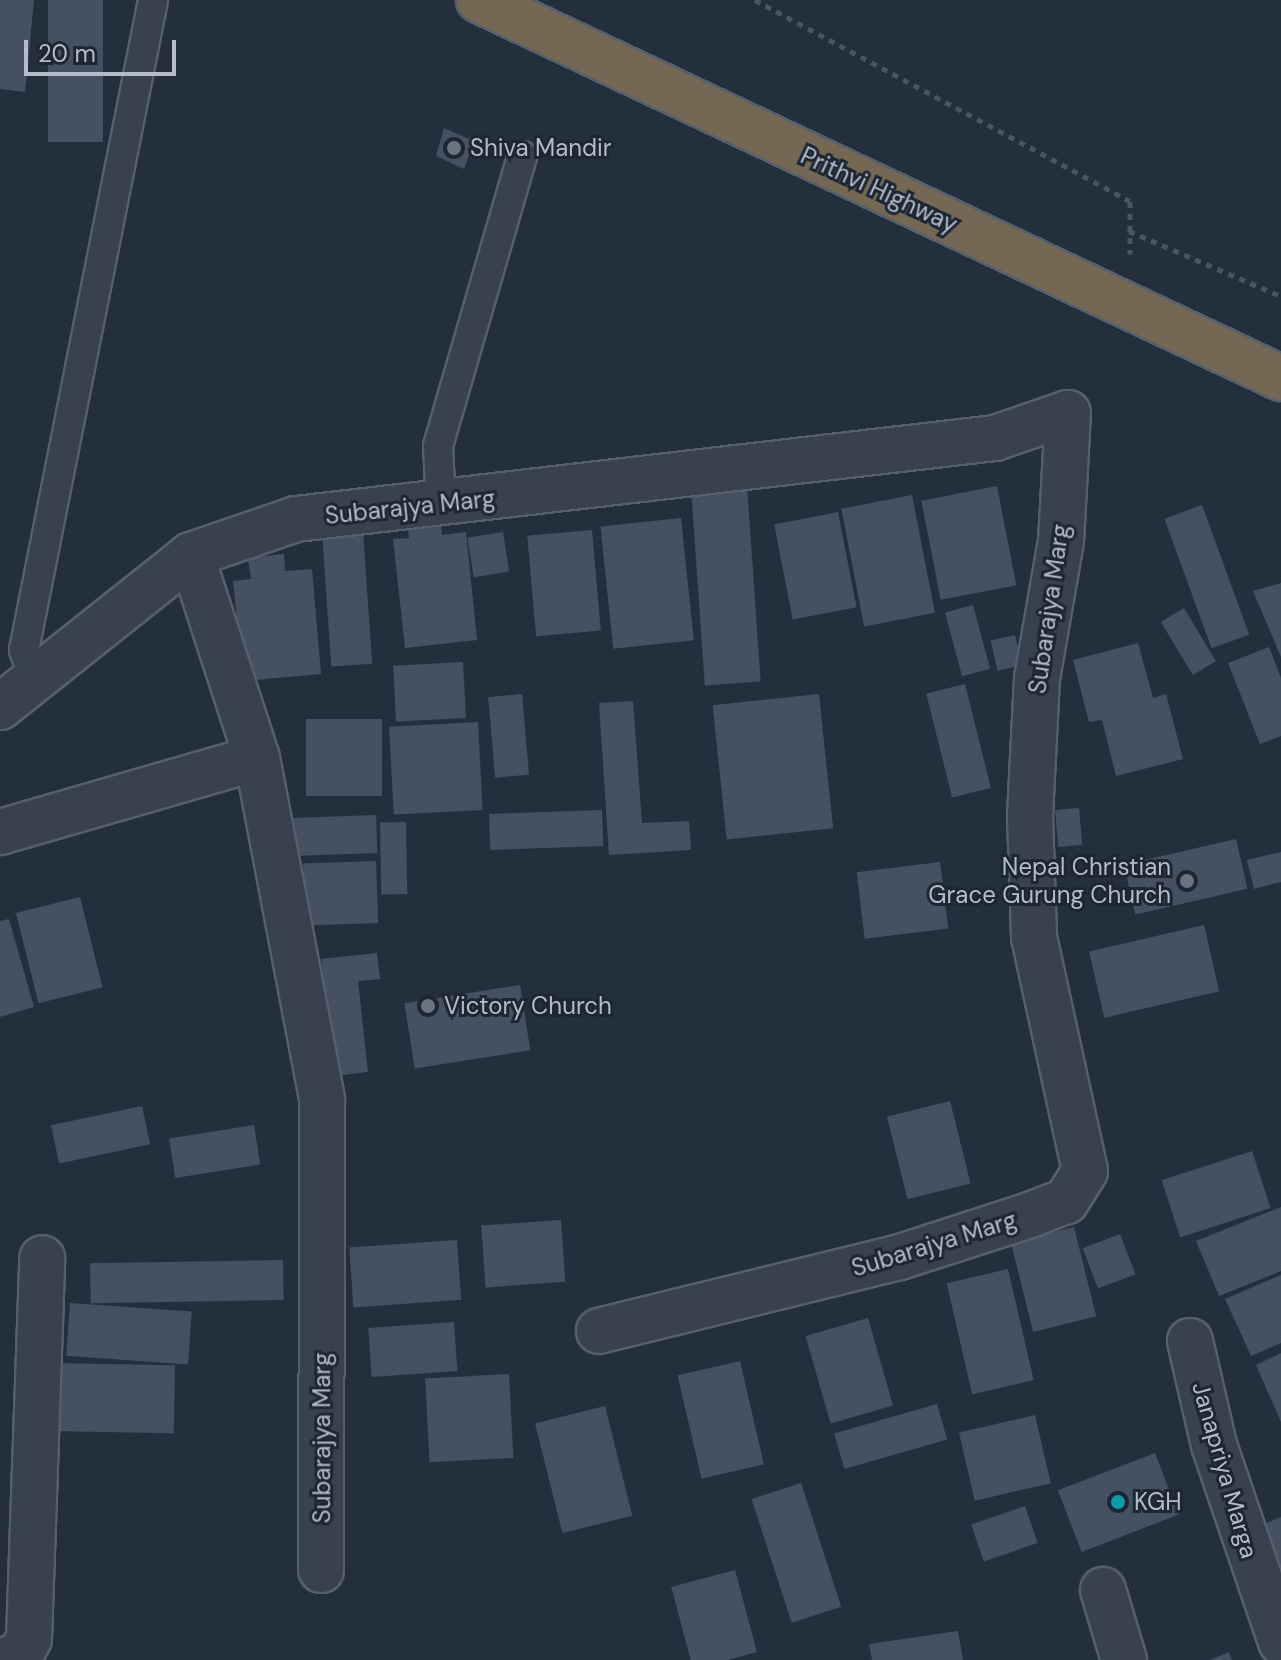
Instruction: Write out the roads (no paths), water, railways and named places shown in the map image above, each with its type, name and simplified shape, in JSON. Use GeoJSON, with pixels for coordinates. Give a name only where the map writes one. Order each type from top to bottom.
{"type":"FeatureCollection","features":[{"type":"Feature","properties":{"kind":"highway","name":"Prithvi Highway"},"geometry":{"type":"LineString","coordinates":[[479,0],[1281,378]]}},
{"type":"Feature","properties":{"kind":"street","name":"Subarajya Marg"},"geometry":{"type":"LineString","coordinates":[[0,707],[191,555],[296,519],[995,438],[1068,413],[1061,541],[1037,678],[1030,815],[1034,937],[1085,1171],[1066,1201],[1015,1220],[900,1257],[599,1331]]}},
{"type":"Feature","properties":{"kind":"street","name":"Subarajya Marg"},"geometry":{"type":"LineString","coordinates":[[191,555],[257,758],[322,1100],[321,1570]]}},
{"type":"Feature","properties":{"kind":"street"},"geometry":{"type":"LineString","coordinates":[[0,832],[257,758]]}},
{"type":"Feature","properties":{"kind":"street"},"geometry":{"type":"LineString","coordinates":[[6,1660],[20,1655],[29,1639],[42,1258]]}},
{"type":"Feature","properties":{"kind":"street","name":"Janapriya Marga"},"geometry":{"type":"LineString","coordinates":[[1190,1341],[1214,1445],[1281,1642]]}},
{"type":"Feature","properties":{"kind":"street"},"geometry":{"type":"LineString","coordinates":[[1103,1590],[1124,1660]]}},
{"type":"Feature","properties":{"kind":"lane"},"geometry":{"type":"LineString","coordinates":[[34,679],[24,650],[153,0]]}},
{"type":"Feature","properties":{"kind":"lane"},"geometry":{"type":"LineString","coordinates":[[441,504],[438,446],[522,156]]}},
{"type":"Feature","properties":{"kind":"place","name":"Shiva Mandir"},"geometry":{"type":"Point","coordinates":[454,148]}},
{"type":"Feature","properties":{"kind":"place","name":"Nepal Christian Grace Gurung Church"},"geometry":{"type":"Point","coordinates":[1187,881]}},
{"type":"Feature","properties":{"kind":"place","name":"Victory Church"},"geometry":{"type":"Point","coordinates":[428,1006]}},
{"type":"Feature","properties":{"kind":"place","name":"KGH"},"geometry":{"type":"Point","coordinates":[1118,1502]}}]}
